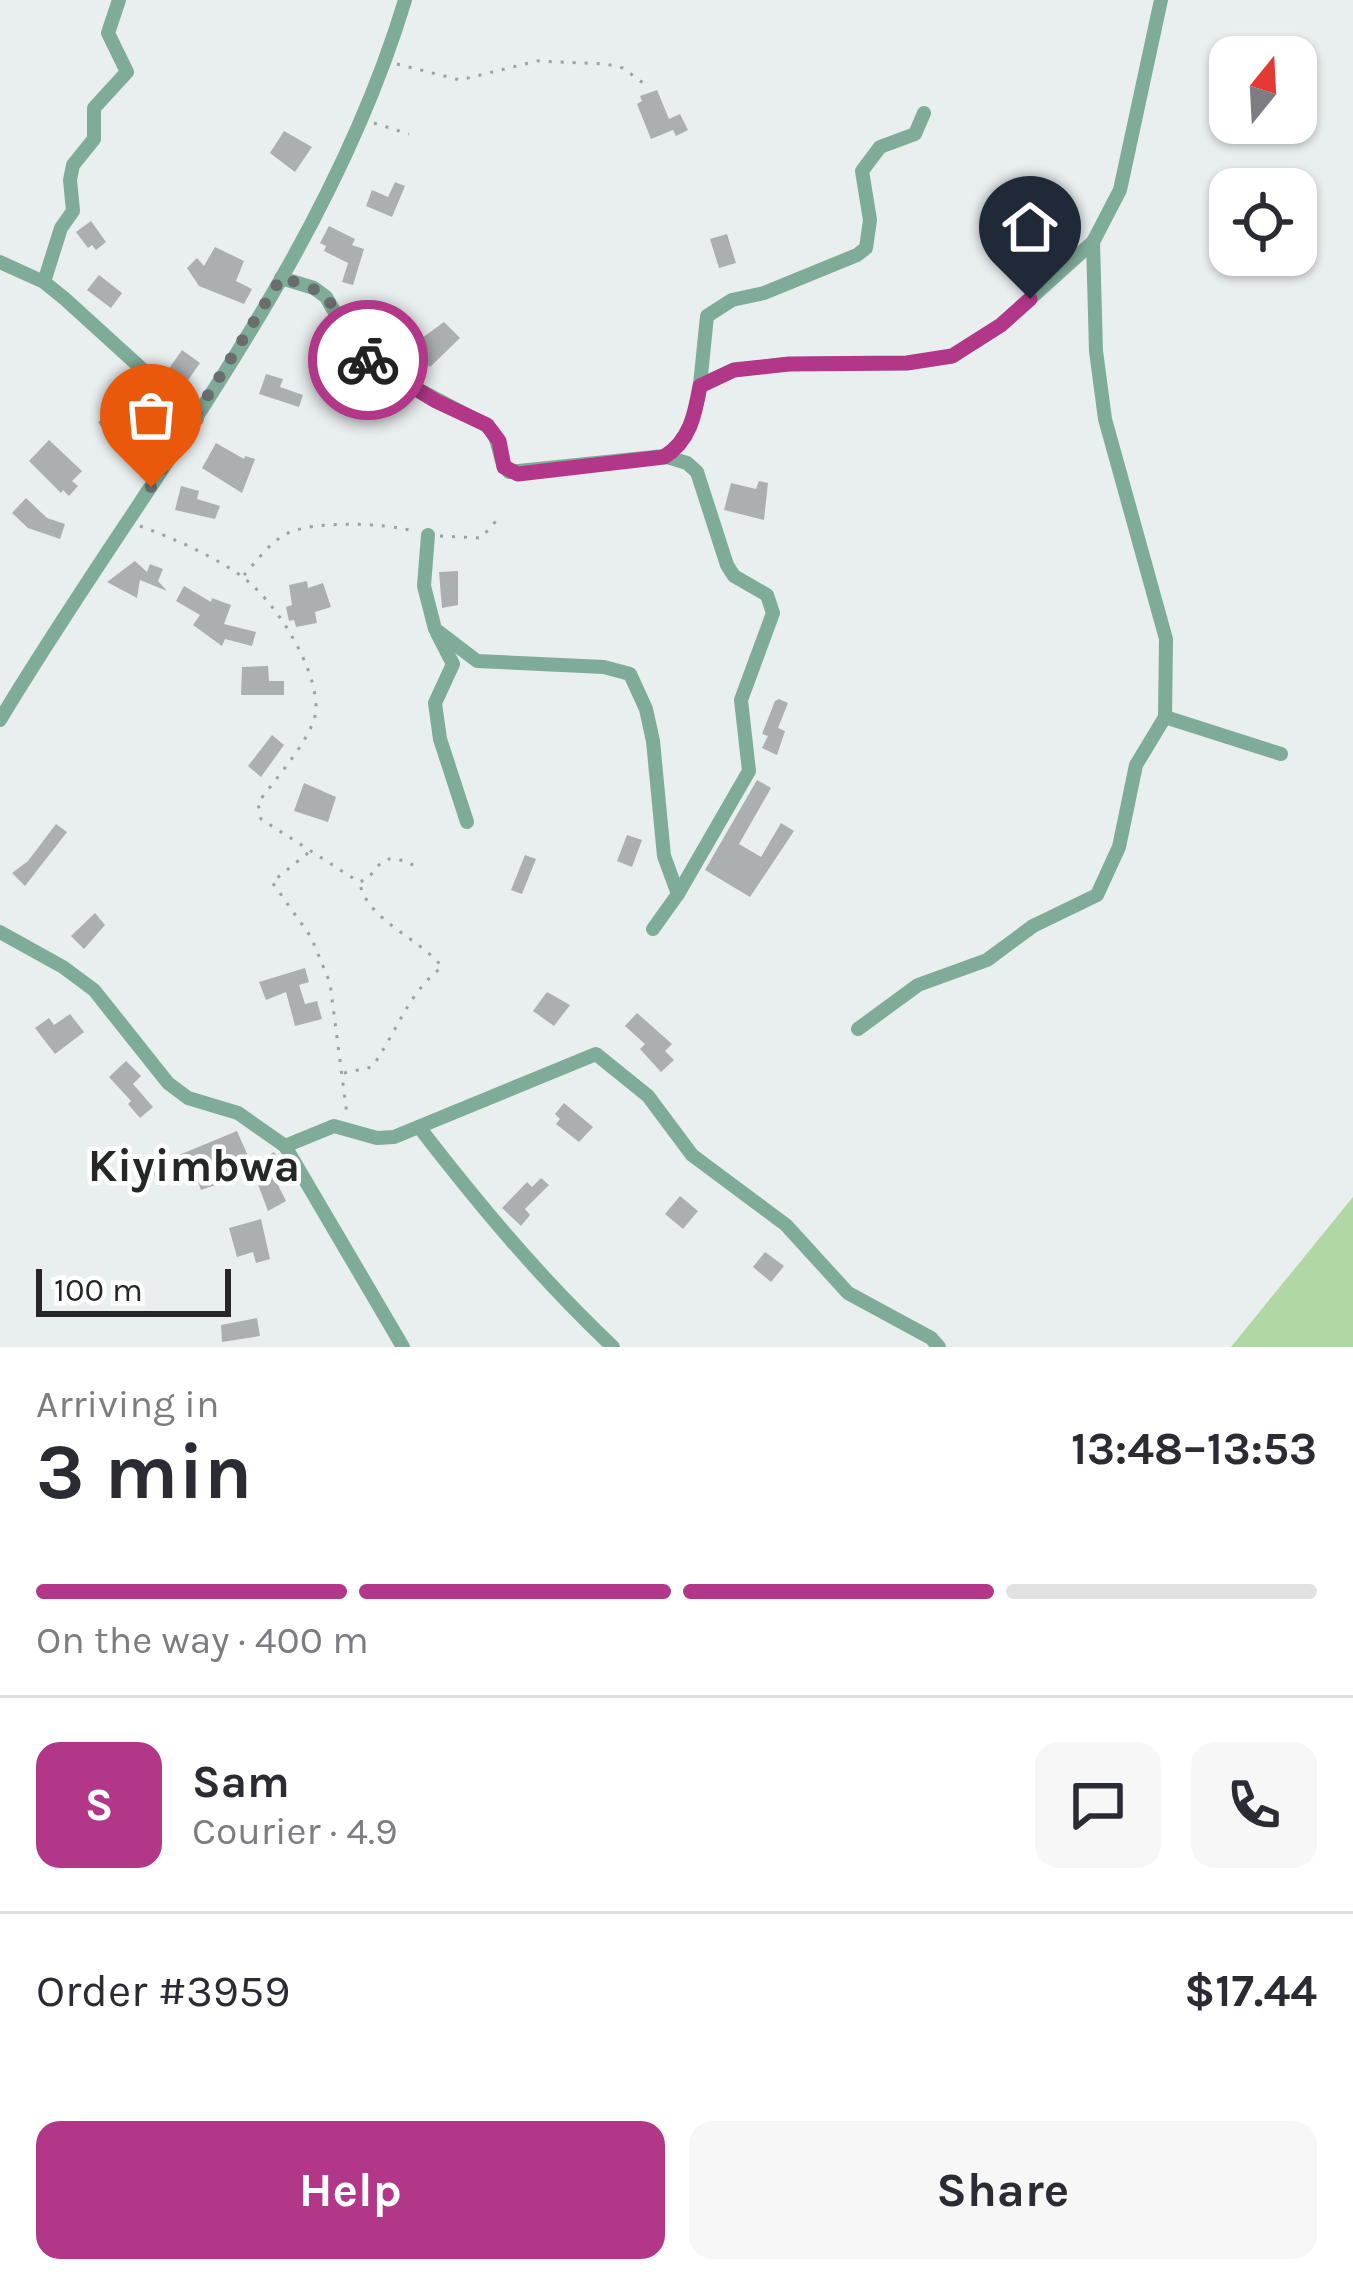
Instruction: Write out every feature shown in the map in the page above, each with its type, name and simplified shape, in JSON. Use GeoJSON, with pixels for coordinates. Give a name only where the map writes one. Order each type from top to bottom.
{"type":"FeatureCollection","features":[{"type":"Feature","properties":{"kind":"street"},"geometry":{"type":"LineString","coordinates":[[44,282],[62,228],[74,211],[70,180],[73,165],[94,139],[94,108],[127,72],[108,33],[119,0]]}},
{"type":"Feature","properties":{"kind":"street"},"geometry":{"type":"LineString","coordinates":[[700,386],[734,370],[789,364],[907,363],[952,356],[1001,325],[1093,242],[1120,190],[1161,0]]}},
{"type":"Feature","properties":{"kind":"street"},"geometry":{"type":"LineString","coordinates":[[0,720],[8,692],[197,419],[281,278],[360,119],[400,3]]}},
{"type":"Feature","properties":{"kind":"street"},"geometry":{"type":"LineString","coordinates":[[664,457],[679,448],[695,414],[707,316],[732,300],[857,256],[866,248],[870,220],[862,171],[880,147],[915,134],[924,113]]}},
{"type":"Feature","properties":{"kind":"street"},"geometry":{"type":"LineString","coordinates":[[857,1029],[919,985],[987,959],[1033,926],[1097,895],[1119,847],[1136,765],[1165,717],[1166,639],[1105,418],[1096,351],[1093,242]]}},
{"type":"Feature","properties":{"kind":"street"},"geometry":{"type":"LineString","coordinates":[[0,262],[44,282],[197,419]]}},
{"type":"Feature","properties":{"kind":"street"},"geometry":{"type":"LineString","coordinates":[[281,278],[314,288],[326,297],[356,349],[381,370],[487,425],[499,441],[508,472],[664,457],[676,458],[697,472],[727,565],[734,576],[767,596],[773,613],[741,700],[749,759],[746,783],[653,929]]}},
{"type":"Feature","properties":{"kind":"street"},"geometry":{"type":"LineString","coordinates":[[428,535],[424,586],[435,628],[454,664],[435,703],[440,739],[467,822]]}},
{"type":"Feature","properties":{"kind":"street"},"geometry":{"type":"LineString","coordinates":[[435,628],[477,661],[604,667],[629,674],[646,709],[664,856],[678,894]]}},
{"type":"Feature","properties":{"kind":"street"},"geometry":{"type":"LineString","coordinates":[[1165,717],[1281,754]]}},
{"type":"Feature","properties":{"kind":"street"},"geometry":{"type":"LineString","coordinates":[[0,932],[94,990],[168,1083],[188,1098],[238,1112],[285,1146],[403,1347]]}},
{"type":"Feature","properties":{"kind":"street"},"geometry":{"type":"LineString","coordinates":[[285,1146],[334,1126],[377,1138],[394,1137],[596,1054],[648,1096],[692,1155],[786,1226],[848,1293],[931,1338],[939,1347]]}},
{"type":"Feature","properties":{"kind":"street"},"geometry":{"type":"LineString","coordinates":[[419,1127],[497,1228],[613,1347]]}},
{"type":"Feature","properties":{"kind":"path"},"geometry":{"type":"LineString","coordinates":[[383,61],[460,80],[536,61],[606,64],[623,68],[643,83]]}},
{"type":"Feature","properties":{"kind":"path"},"geometry":{"type":"LineString","coordinates":[[360,119],[409,134]]}},
{"type":"Feature","properties":{"kind":"path"},"geometry":{"type":"LineString","coordinates":[[129,521],[192,548],[242,577],[299,648],[316,710],[310,729],[258,803],[261,819],[359,882],[373,907],[427,947],[442,967],[408,1000],[392,1040],[372,1067],[342,1073]]}},
{"type":"Feature","properties":{"kind":"path"},"geometry":{"type":"LineString","coordinates":[[242,577],[285,534],[309,528],[392,525],[428,535],[481,538],[496,521]]}},
{"type":"Feature","properties":{"kind":"path"},"geometry":{"type":"LineString","coordinates":[[310,852],[272,882],[311,937],[330,983],[349,1129]]}},
{"type":"Feature","properties":{"kind":"path"},"geometry":{"type":"LineString","coordinates":[[359,882],[368,879],[388,856],[417,867]]}},
{"type":"Feature","properties":{"kind":"green space"},"geometry":{"type":"Polygon","coordinates":[[[1353,1197],[1353,1347],[1231,1347],[1353,1197]]]}},
{"type":"Feature","properties":{"kind":"building"},"geometry":{"type":"Polygon","coordinates":[[[657,90],[669,119],[680,114],[688,130],[651,139],[637,104],[642,101],[640,96],[657,90]]]}},
{"type":"Feature","properties":{"kind":"building"},"geometry":{"type":"Polygon","coordinates":[[[284,131],[312,147],[295,172],[270,153],[284,131]]]}},
{"type":"Feature","properties":{"kind":"building"},"geometry":{"type":"Polygon","coordinates":[[[395,182],[405,186],[392,217],[366,206],[372,190],[388,197],[395,182]]]}},
{"type":"Feature","properties":{"kind":"building"},"geometry":{"type":"Polygon","coordinates":[[[91,221],[106,242],[96,250],[92,245],[88,248],[76,232],[91,221]]]}},
{"type":"Feature","properties":{"kind":"building"},"geometry":{"type":"Polygon","coordinates":[[[329,226],[364,249],[353,285],[342,282],[348,263],[324,251],[326,246],[320,243],[329,226]]]}},
{"type":"Feature","properties":{"kind":"building"},"geometry":{"type":"Polygon","coordinates":[[[727,234],[736,263],[719,268],[710,239],[727,234]]]}},
{"type":"Feature","properties":{"kind":"building"},"geometry":{"type":"Polygon","coordinates":[[[215,247],[244,261],[236,281],[252,289],[244,304],[199,286],[187,268],[197,258],[204,266],[215,247]]]}},
{"type":"Feature","properties":{"kind":"building"},"geometry":{"type":"Polygon","coordinates":[[[99,275],[122,293],[111,308],[87,290],[99,275]]]}},
{"type":"Feature","properties":{"kind":"building"},"geometry":{"type":"Polygon","coordinates":[[[404,320],[418,341],[444,322],[460,338],[430,367],[399,336],[379,350],[373,341],[404,320]]]}},
{"type":"Feature","properties":{"kind":"building"},"geometry":{"type":"Polygon","coordinates":[[[182,350],[200,363],[184,386],[166,373],[182,350]]]}},
{"type":"Feature","properties":{"kind":"building"},"geometry":{"type":"Polygon","coordinates":[[[266,374],[283,379],[280,387],[303,395],[299,407],[259,394],[266,374]]]}},
{"type":"Feature","properties":{"kind":"building"},"geometry":{"type":"Polygon","coordinates":[[[119,408],[140,437],[124,447],[110,427],[104,431],[98,422],[119,408]]]}},
{"type":"Feature","properties":{"kind":"building"},"geometry":{"type":"Polygon","coordinates":[[[49,440],[82,471],[72,481],[78,486],[69,496],[29,461],[49,440]]]}},
{"type":"Feature","properties":{"kind":"building"},"geometry":{"type":"Polygon","coordinates":[[[216,443],[244,459],[255,459],[242,493],[202,468],[216,443]]]}},
{"type":"Feature","properties":{"kind":"building"},"geometry":{"type":"Polygon","coordinates":[[[759,481],[768,483],[764,520],[724,510],[731,483],[756,489],[759,481]]]}},
{"type":"Feature","properties":{"kind":"building"},"geometry":{"type":"Polygon","coordinates":[[[181,486],[199,491],[197,499],[220,506],[215,519],[175,510],[181,486]]]}},
{"type":"Feature","properties":{"kind":"building"},"geometry":{"type":"Polygon","coordinates":[[[26,498],[47,518],[65,524],[60,539],[28,528],[12,513],[26,498]]]}},
{"type":"Feature","properties":{"kind":"building"},"geometry":{"type":"Polygon","coordinates":[[[135,561],[147,572],[150,564],[163,569],[158,581],[167,591],[140,580],[137,598],[107,582],[135,561]]]}},
{"type":"Feature","properties":{"kind":"building"},"geometry":{"type":"Polygon","coordinates":[[[458,571],[458,605],[442,608],[439,572],[458,571]]]}},
{"type":"Feature","properties":{"kind":"building"},"geometry":{"type":"Polygon","coordinates":[[[307,581],[308,588],[323,583],[331,607],[315,612],[317,623],[296,627],[286,607],[292,605],[289,585],[307,581]]]}},
{"type":"Feature","properties":{"kind":"building"},"geometry":{"type":"Polygon","coordinates":[[[184,586],[211,602],[212,598],[231,605],[224,624],[256,632],[252,646],[225,639],[222,646],[193,625],[200,615],[176,601],[184,586]]]}},
{"type":"Feature","properties":{"kind":"building"},"geometry":{"type":"Polygon","coordinates":[[[268,666],[269,681],[284,681],[284,695],[241,695],[242,667],[268,666]]]}},
{"type":"Feature","properties":{"kind":"building"},"geometry":{"type":"Polygon","coordinates":[[[779,699],[788,703],[778,728],[785,731],[777,755],[762,748],[768,736],[762,734],[779,699]]]}},
{"type":"Feature","properties":{"kind":"building"},"geometry":{"type":"Polygon","coordinates":[[[272,735],[284,745],[261,777],[248,766],[272,735]]]}},
{"type":"Feature","properties":{"kind":"building"},"geometry":{"type":"Polygon","coordinates":[[[757,780],[771,788],[739,844],[761,857],[781,823],[794,831],[750,897],[705,870],[757,780]]]}},
{"type":"Feature","properties":{"kind":"building"},"geometry":{"type":"Polygon","coordinates":[[[304,783],[336,797],[328,822],[294,811],[304,783]]]}},
{"type":"Feature","properties":{"kind":"building"},"geometry":{"type":"Polygon","coordinates":[[[56,824],[67,832],[25,886],[12,873],[28,861],[56,824]]]}},
{"type":"Feature","properties":{"kind":"building"},"geometry":{"type":"Polygon","coordinates":[[[627,835],[642,840],[632,867],[617,861],[627,835]]]}},
{"type":"Feature","properties":{"kind":"building"},"geometry":{"type":"Polygon","coordinates":[[[525,855],[536,859],[522,894],[511,890],[525,855]]]}},
{"type":"Feature","properties":{"kind":"building"},"geometry":{"type":"Polygon","coordinates":[[[95,913],[105,925],[84,949],[71,936],[95,913]]]}},
{"type":"Feature","properties":{"kind":"building"},"geometry":{"type":"Polygon","coordinates":[[[305,968],[309,982],[299,985],[305,1004],[317,1001],[322,1019],[295,1026],[286,992],[266,1000],[259,982],[305,968]]]}},
{"type":"Feature","properties":{"kind":"building"},"geometry":{"type":"Polygon","coordinates":[[[547,992],[570,1005],[554,1026],[533,1011],[547,992]]]}},
{"type":"Feature","properties":{"kind":"building"},"geometry":{"type":"Polygon","coordinates":[[[637,1013],[672,1044],[665,1051],[674,1060],[661,1072],[640,1049],[645,1044],[625,1026],[637,1013]]]}},
{"type":"Feature","properties":{"kind":"building"},"geometry":{"type":"Polygon","coordinates":[[[70,1014],[84,1032],[55,1054],[35,1028],[49,1018],[54,1025],[70,1014]]]}},
{"type":"Feature","properties":{"kind":"building"},"geometry":{"type":"Polygon","coordinates":[[[126,1061],[141,1076],[133,1084],[153,1107],[140,1118],[109,1077],[126,1061]]]}},
{"type":"Feature","properties":{"kind":"building"},"geometry":{"type":"Polygon","coordinates":[[[564,1103],[593,1127],[579,1142],[556,1124],[560,1119],[555,1114],[564,1103]]]}},
{"type":"Feature","properties":{"kind":"building"},"geometry":{"type":"Polygon","coordinates":[[[237,1131],[252,1165],[217,1179],[218,1184],[201,1190],[192,1164],[171,1172],[174,1180],[158,1186],[154,1174],[149,1176],[145,1163],[160,1157],[162,1162],[237,1131]]]}},
{"type":"Feature","properties":{"kind":"building"},"geometry":{"type":"Polygon","coordinates":[[[274,1152],[289,1175],[277,1183],[286,1201],[268,1211],[251,1166],[274,1152]]]}},
{"type":"Feature","properties":{"kind":"building"},"geometry":{"type":"Polygon","coordinates":[[[541,1178],[549,1185],[525,1209],[530,1215],[521,1226],[502,1208],[527,1182],[532,1187],[541,1178]]]}},
{"type":"Feature","properties":{"kind":"building"},"geometry":{"type":"Polygon","coordinates":[[[680,1196],[698,1211],[683,1229],[665,1214],[680,1196]]]}},
{"type":"Feature","properties":{"kind":"building"},"geometry":{"type":"Polygon","coordinates":[[[261,1219],[270,1259],[256,1263],[253,1252],[237,1257],[229,1228],[261,1219]]]}},
{"type":"Feature","properties":{"kind":"building"},"geometry":{"type":"Polygon","coordinates":[[[765,1252],[784,1266],[771,1282],[753,1267],[765,1252]]]}},
{"type":"Feature","properties":{"kind":"building"},"geometry":{"type":"Polygon","coordinates":[[[257,1318],[260,1336],[222,1342],[221,1325],[257,1318]]]}},
{"type":"Feature","properties":{"kind":"way so far"},"geometry":{"type":"LineString","coordinates":[[151,487],[281,278],[314,288],[326,297],[347,336],[368,360]]}},
{"type":"Feature","properties":{"kind":"district","name":"Kiyimbwa"},"geometry":{"type":"Point","coordinates":[194,1166]}},
{"type":"Feature","properties":{"kind":"route"},"geometry":{"type":"LineString","coordinates":[[368,360],[487,425],[499,441],[504,467],[518,474],[664,457],[679,448],[695,414],[700,386],[734,370],[789,364],[907,363],[952,356],[1001,325],[1030,299]]}}]}
